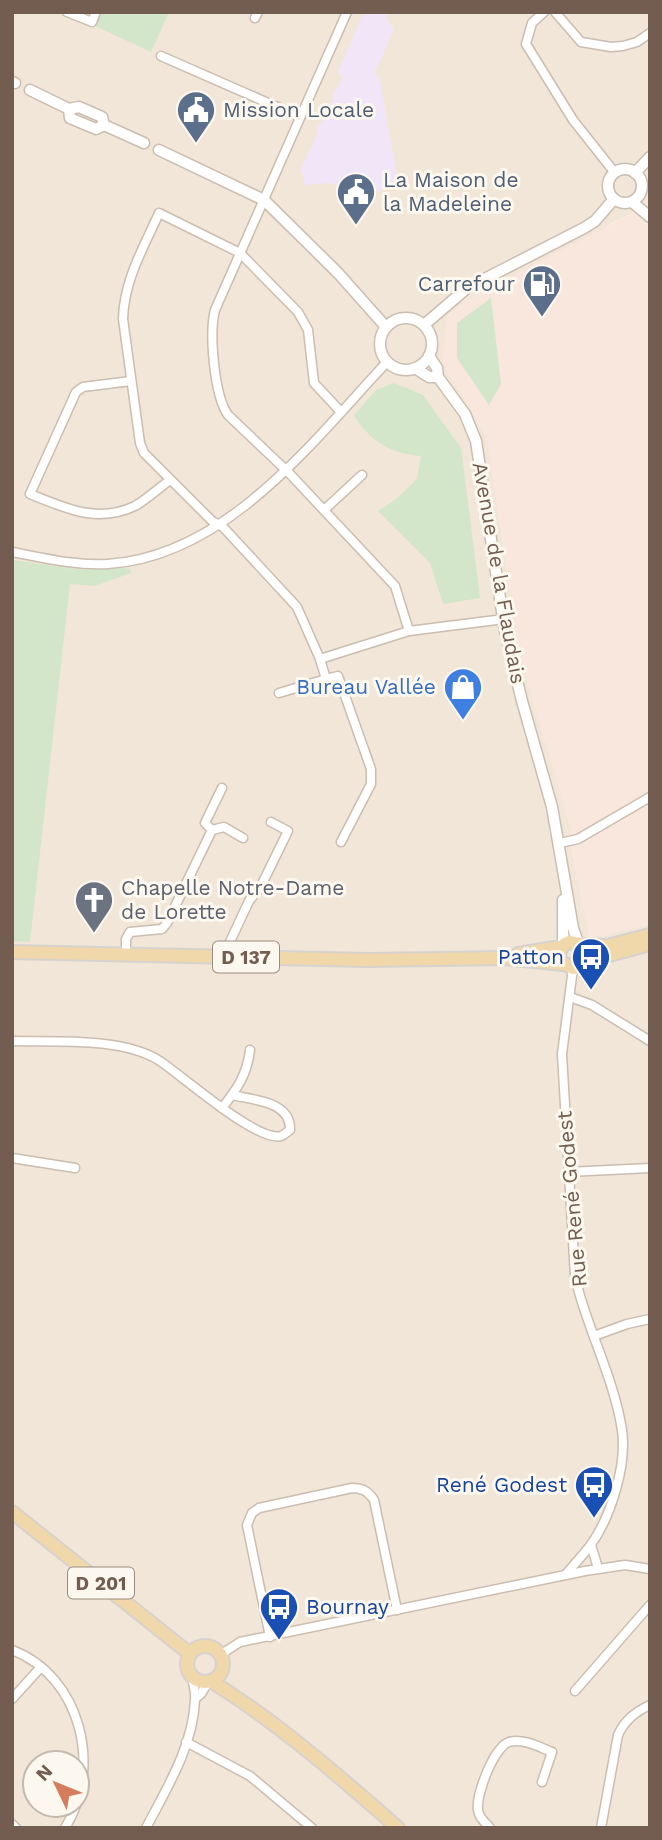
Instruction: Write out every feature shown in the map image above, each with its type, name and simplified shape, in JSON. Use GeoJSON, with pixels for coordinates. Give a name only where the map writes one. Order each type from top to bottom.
{"type":"FeatureCollection","features":[{"type":"Feature","properties":{"kind":"main road"},"geometry":{"type":"LineString","coordinates":[[580,944],[585,953],[573,965],[559,957],[562,946],[569,942],[607,946],[650,935]]}},
{"type":"Feature","properties":{"kind":"main road","name":"D 137"},"geometry":{"type":"LineString","coordinates":[[12,952],[368,960],[504,958],[573,965],[650,944]]}},
{"type":"Feature","properties":{"kind":"main road","name":"D 137"},"geometry":{"type":"LineString","coordinates":[[504,958],[562,946]]}},
{"type":"Feature","properties":{"kind":"main road","name":"D 201"},"geometry":{"type":"LineString","coordinates":[[12,1512],[190,1654]]}},
{"type":"Feature","properties":{"kind":"main road"},"geometry":{"type":"LineString","coordinates":[[210,1682],[221,1672],[222,1660],[216,1650],[205,1646],[190,1654],[187,1670],[193,1679],[210,1682],[250,1706],[351,1786],[398,1828]]}},
{"type":"Feature","properties":{"kind":"main road"},"geometry":{"type":"LineString","coordinates":[[221,1672],[245,1696],[250,1706]]}},
{"type":"Feature","properties":{"kind":"street"},"geometry":{"type":"LineString","coordinates":[[67,12],[92,22],[96,12]]}},
{"type":"Feature","properties":{"kind":"street"},"geometry":{"type":"LineString","coordinates":[[347,12],[213,320],[220,396],[228,415],[324,510],[395,586],[409,631]]}},
{"type":"Feature","properties":{"kind":"street"},"geometry":{"type":"LineString","coordinates":[[544,12],[532,23],[526,44],[573,120],[615,173]]}},
{"type":"Feature","properties":{"kind":"street"},"geometry":{"type":"LineString","coordinates":[[555,12],[581,42],[611,47],[623,46],[637,42],[650,33]]}},
{"type":"Feature","properties":{"kind":"street"},"geometry":{"type":"LineString","coordinates":[[161,55],[300,117]]}},
{"type":"Feature","properties":{"kind":"street"},"geometry":{"type":"LineString","coordinates":[[30,90],[69,109],[79,107],[102,117],[104,125],[144,143]]}},
{"type":"Feature","properties":{"kind":"street"},"geometry":{"type":"LineString","coordinates":[[159,150],[264,200],[338,273],[386,327]]}},
{"type":"Feature","properties":{"kind":"street"},"geometry":{"type":"LineString","coordinates":[[635,173],[650,158]]}},
{"type":"Feature","properties":{"kind":"street"},"geometry":{"type":"LineString","coordinates":[[641,190],[632,202],[625,203],[614,199],[608,189],[611,177],[625,169],[635,173],[641,181],[641,190],[650,202]]}},
{"type":"Feature","properties":{"kind":"street"},"geometry":{"type":"LineString","coordinates":[[424,325],[467,288],[584,228],[604,212],[614,199]]}},
{"type":"Feature","properties":{"kind":"street"},"geometry":{"type":"LineString","coordinates":[[632,202],[650,217]]}},
{"type":"Feature","properties":{"kind":"street"},"geometry":{"type":"LineString","coordinates":[[326,680],[320,659],[297,607],[218,524],[151,462],[140,443],[123,319],[124,299],[128,281],[159,213],[240,253],[305,321],[314,383],[341,412]]}},
{"type":"Feature","properties":{"kind":"street"},"geometry":{"type":"LineString","coordinates":[[415,368],[429,356],[432,340],[424,325],[417,320],[401,318],[386,327],[382,333],[380,349],[387,362],[400,369],[415,368],[429,377],[438,377]]}},
{"type":"Feature","properties":{"kind":"street","name":"Avenue de la Flaudais"},"geometry":{"type":"LineString","coordinates":[[429,356],[437,368],[438,377],[471,425],[476,441],[503,619],[560,842],[573,928],[580,944]]}},
{"type":"Feature","properties":{"kind":"street"},"geometry":{"type":"LineString","coordinates":[[12,552],[66,562],[109,564],[168,551],[195,539],[258,495],[285,471],[387,362]]}},
{"type":"Feature","properties":{"kind":"street"},"geometry":{"type":"LineString","coordinates":[[131,381],[82,387],[76,392],[30,494],[78,513],[97,516],[115,513],[135,505],[170,480]]}},
{"type":"Feature","properties":{"kind":"street"},"geometry":{"type":"LineString","coordinates":[[324,510],[362,475]]}},
{"type":"Feature","properties":{"kind":"street"},"geometry":{"type":"LineString","coordinates":[[320,659],[409,631],[503,619]]}},
{"type":"Feature","properties":{"kind":"street"},"geometry":{"type":"LineString","coordinates":[[279,693],[338,676],[371,769],[371,784],[341,842]]}},
{"type":"Feature","properties":{"kind":"street"},"geometry":{"type":"LineString","coordinates":[[212,830],[205,823],[222,788]]}},
{"type":"Feature","properties":{"kind":"street"},"geometry":{"type":"LineString","coordinates":[[560,842],[578,839],[650,797]]}},
{"type":"Feature","properties":{"kind":"street"},"geometry":{"type":"LineString","coordinates":[[228,957],[228,946],[249,901],[261,886],[288,831],[271,822]]}},
{"type":"Feature","properties":{"kind":"street"},"geometry":{"type":"LineString","coordinates":[[212,830],[224,827],[243,838]]}},
{"type":"Feature","properties":{"kind":"street"},"geometry":{"type":"LineString","coordinates":[[126,955],[126,939],[130,933],[162,929],[167,923],[212,830]]}},
{"type":"Feature","properties":{"kind":"street","name":"Avenue de la Flaudais"},"geometry":{"type":"LineString","coordinates":[[562,858],[562,946]]}},
{"type":"Feature","properties":{"kind":"street","name":"Rue René Godest"},"geometry":{"type":"LineString","coordinates":[[565,1575],[591,1545],[613,1498],[620,1474],[622,1450],[618,1410],[575,1276],[562,1054],[573,965]]}},
{"type":"Feature","properties":{"kind":"street"},"geometry":{"type":"LineString","coordinates":[[570,997],[592,1005],[650,1041]]}},
{"type":"Feature","properties":{"kind":"street"},"geometry":{"type":"LineString","coordinates":[[12,1041],[131,1048],[159,1060],[222,1108],[263,1132],[277,1137],[290,1130],[286,1114],[276,1105],[232,1096]]}},
{"type":"Feature","properties":{"kind":"street"},"geometry":{"type":"LineString","coordinates":[[222,1108],[243,1081],[250,1050]]}},
{"type":"Feature","properties":{"kind":"street"},"geometry":{"type":"LineString","coordinates":[[12,1157],[75,1168]]}},
{"type":"Feature","properties":{"kind":"street"},"geometry":{"type":"LineString","coordinates":[[568,1172],[650,1168]]}},
{"type":"Feature","properties":{"kind":"street"},"geometry":{"type":"LineString","coordinates":[[594,1336],[626,1324],[650,1319]]}},
{"type":"Feature","properties":{"kind":"street"},"geometry":{"type":"LineString","coordinates":[[270,1637],[247,1525],[251,1513],[259,1508],[352,1489],[363,1489],[371,1494],[397,1610]]}},
{"type":"Feature","properties":{"kind":"street"},"geometry":{"type":"LineString","coordinates":[[591,1545],[598,1568]]}},
{"type":"Feature","properties":{"kind":"street"},"geometry":{"type":"LineString","coordinates":[[583,1555],[585,1571]]}},
{"type":"Feature","properties":{"kind":"street"},"geometry":{"type":"LineString","coordinates":[[220,1655],[240,1642],[598,1568],[625,1565],[650,1569]]}},
{"type":"Feature","properties":{"kind":"street"},"geometry":{"type":"LineString","coordinates":[[575,1691],[650,1605]]}},
{"type":"Feature","properties":{"kind":"street"},"geometry":{"type":"LineString","coordinates":[[12,1650],[41,1667],[68,1700],[76,1717],[83,1747],[81,1788],[75,1810],[65,1828]]}},
{"type":"Feature","properties":{"kind":"street"},"geometry":{"type":"LineString","coordinates":[[12,1699],[41,1667]]}},
{"type":"Feature","properties":{"kind":"street"},"geometry":{"type":"LineString","coordinates":[[146,1828],[179,1764],[187,1742],[196,1698],[193,1679]]}},
{"type":"Feature","properties":{"kind":"street"},"geometry":{"type":"LineString","coordinates":[[196,1698],[210,1682]]}},
{"type":"Feature","properties":{"kind":"street"},"geometry":{"type":"LineString","coordinates":[[601,1828],[618,1735],[634,1713],[650,1705]]}},
{"type":"Feature","properties":{"kind":"street"},"geometry":{"type":"LineString","coordinates":[[490,1828],[482,1820],[478,1809],[481,1788],[497,1751],[503,1745],[511,1741],[522,1741],[552,1752],[542,1782]]}},
{"type":"Feature","properties":{"kind":"street"},"geometry":{"type":"LineString","coordinates":[[187,1742],[250,1776],[312,1828]]}},
{"type":"Feature","properties":{"kind":"street"},"geometry":{"type":"LineString","coordinates":[[12,1824],[16,1828]]}},
{"type":"Feature","properties":{"kind":"shaded area"},"geometry":{"type":"Polygon","coordinates":[[[12,12],[650,12],[650,196],[635,212],[610,224],[442,361],[487,436],[519,650],[571,828],[572,851],[590,938],[650,924],[650,1828],[12,1828],[12,12]]]}},
{"type":"Feature","properties":{"kind":"shaded area"},"geometry":{"type":"Polygon","coordinates":[[[364,12],[388,12],[386,18],[394,29],[374,75],[379,75],[399,187],[357,194],[330,183],[304,185],[300,171],[318,132],[317,126],[322,123],[334,97],[332,96],[343,77],[337,73],[364,12]]]}},
{"type":"Feature","properties":{"kind":"shaded area"},"geometry":{"type":"Polygon","coordinates":[[[650,196],[650,924],[590,938],[572,851],[571,828],[519,650],[487,436],[442,361],[448,314],[477,294],[635,212],[650,196]]]}},
{"type":"Feature","properties":{"kind":"green space"},"geometry":{"type":"Polygon","coordinates":[[[101,12],[169,12],[151,52],[95,26],[101,12]]]}},
{"type":"Feature","properties":{"kind":"green space"},"geometry":{"type":"Polygon","coordinates":[[[491,298],[501,384],[489,405],[457,358],[457,323],[491,298]]]}},
{"type":"Feature","properties":{"kind":"green space"},"geometry":{"type":"Polygon","coordinates":[[[394,383],[423,395],[461,448],[480,598],[443,604],[430,563],[378,511],[396,499],[417,479],[421,456],[400,452],[382,444],[367,432],[354,415],[376,390],[394,383]]]}},
{"type":"Feature","properties":{"kind":"green space"},"geometry":{"type":"Polygon","coordinates":[[[12,560],[81,569],[126,568],[130,569],[131,573],[95,586],[70,584],[30,942],[12,941],[12,560]]]}},
{"type":"Feature","properties":{"kind":"place","name":"Mission Locale"},"geometry":{"type":"Point","coordinates":[196,144]}},
{"type":"Feature","properties":{"kind":"place","name":"La Maison de la Madeleine"},"geometry":{"type":"Point","coordinates":[356,226]}},
{"type":"Feature","properties":{"kind":"place","name":"Carrefour"},"geometry":{"type":"Point","coordinates":[542,318]}},
{"type":"Feature","properties":{"kind":"place","name":"Bureau Vallée"},"geometry":{"type":"Point","coordinates":[463,721]}},
{"type":"Feature","properties":{"kind":"place","name":"Chapelle Notre-Dame de Lorette"},"geometry":{"type":"Point","coordinates":[94,934]}},
{"type":"Feature","properties":{"kind":"place","name":"Patton"},"geometry":{"type":"Point","coordinates":[591,991]}},
{"type":"Feature","properties":{"kind":"place","name":"René Godest"},"geometry":{"type":"Point","coordinates":[594,1519]}},
{"type":"Feature","properties":{"kind":"place","name":"Bournay"},"geometry":{"type":"Point","coordinates":[279,1641]}}]}
